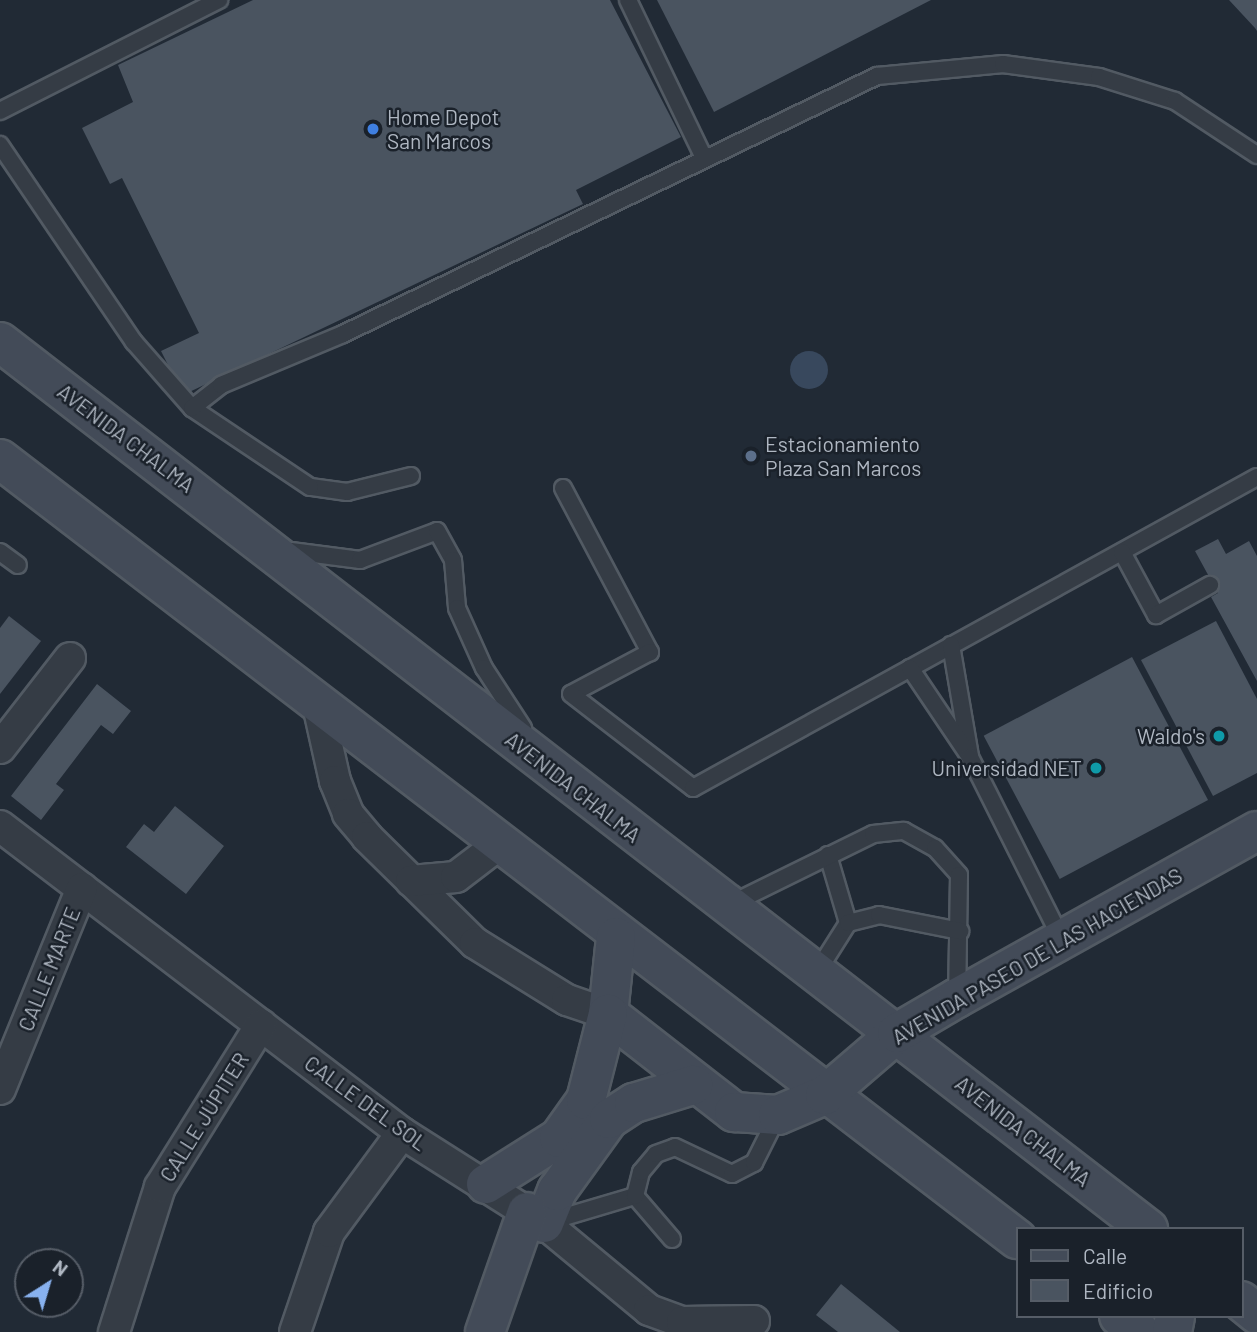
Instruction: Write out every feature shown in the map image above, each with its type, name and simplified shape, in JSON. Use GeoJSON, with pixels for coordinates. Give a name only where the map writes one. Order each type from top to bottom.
{"type":"FeatureCollection","features":[{"type":"Feature","properties":{"kind":"main road","name":"AVENIDA CHALMA"},"geometry":{"type":"LineString","coordinates":[[1,344],[1145,1227]]}},
{"type":"Feature","properties":{"kind":"main road"},"geometry":{"type":"LineString","coordinates":[[0,458],[616,937],[1016,1238]]}},
{"type":"Feature","properties":{"kind":"main road","name":"AVENIDA PASEO DE LAS HACIENDAS"},"geometry":{"type":"LineString","coordinates":[[778,1115],[825,1095],[897,1033],[1257,831]]}},
{"type":"Feature","properties":{"kind":"main road"},"geometry":{"type":"LineString","coordinates":[[486,1184],[559,1138],[586,1100],[608,1014],[616,937]]}},
{"type":"Feature","properties":{"kind":"main road"},"geometry":{"type":"LineString","coordinates":[[608,1014],[693,1085],[734,1112],[778,1115]]}},
{"type":"Feature","properties":{"kind":"main road"},"geometry":{"type":"LineString","coordinates":[[485,1332],[536,1217],[609,1118],[634,1103],[693,1085]]}},
{"type":"Feature","properties":{"kind":"main road"},"geometry":{"type":"LineString","coordinates":[[1243,1303],[1257,1314]]}},
{"type":"Feature","properties":{"kind":"main road"},"geometry":{"type":"LineString","coordinates":[[1122,1318],[1140,1332]]}},
{"type":"Feature","properties":{"kind":"street"},"geometry":{"type":"LineString","coordinates":[[0,748],[70,659]]}},
{"type":"Feature","properties":{"kind":"street"},"geometry":{"type":"LineString","coordinates":[[318,705],[348,814],[411,881],[475,943],[567,1000],[608,1014]]}},
{"type":"Feature","properties":{"kind":"street","name":"CALLE DEL SOL"},"geometry":{"type":"LineString","coordinates":[[0,826],[402,1133],[536,1217],[649,1310],[682,1322],[754,1321]]}},
{"type":"Feature","properties":{"kind":"street"},"geometry":{"type":"LineString","coordinates":[[411,881],[456,877],[498,845]]}},
{"type":"Feature","properties":{"kind":"street","name":"CALLE MARTE"},"geometry":{"type":"LineString","coordinates":[[0,1089],[82,888]]}},
{"type":"Feature","properties":{"kind":"street","name":"CALLE JÚPITER"},"geometry":{"type":"LineString","coordinates":[[114,1332],[160,1187],[261,1025]]}},
{"type":"Feature","properties":{"kind":"street"},"geometry":{"type":"LineString","coordinates":[[295,1332],[329,1231],[402,1133]]}},
{"type":"Feature","properties":{"kind":"lane"},"geometry":{"type":"LineString","coordinates":[[0,111],[219,0]]}},
{"type":"Feature","properties":{"kind":"lane"},"geometry":{"type":"LineString","coordinates":[[628,0],[704,158]]}},
{"type":"Feature","properties":{"kind":"lane"},"geometry":{"type":"LineString","coordinates":[[192,408],[221,385],[343,334],[877,76],[1003,64],[1080,73],[1157,94],[1204,117],[1257,155]]}},
{"type":"Feature","properties":{"kind":"lane"},"geometry":{"type":"LineString","coordinates":[[0,145],[134,342],[192,408],[310,486],[347,492],[411,476]]}},
{"type":"Feature","properties":{"kind":"lane"},"geometry":{"type":"LineString","coordinates":[[564,488],[650,652],[571,694],[693,789],[1257,477]]}},
{"type":"Feature","properties":{"kind":"lane"},"geometry":{"type":"LineString","coordinates":[[250,534],[305,556],[338,561],[393,552],[440,538],[453,561],[457,608],[484,668],[515,718],[574,788]]}},
{"type":"Feature","properties":{"kind":"lane"},"geometry":{"type":"LineString","coordinates":[[0,552],[18,565]]}},
{"type":"Feature","properties":{"kind":"lane"},"geometry":{"type":"LineString","coordinates":[[1122,552],[1156,615],[1210,585]]}},
{"type":"Feature","properties":{"kind":"lane"},"geometry":{"type":"LineString","coordinates":[[951,645],[970,757]]}},
{"type":"Feature","properties":{"kind":"lane"},"geometry":{"type":"LineString","coordinates":[[910,668],[970,757],[1061,939]]}},
{"type":"Feature","properties":{"kind":"lane"},"geometry":{"type":"LineString","coordinates":[[728,905],[873,834],[904,831],[935,848],[959,875],[957,998]]}},
{"type":"Feature","properties":{"kind":"lane"},"geometry":{"type":"LineString","coordinates":[[828,855],[848,923]]}},
{"type":"Feature","properties":{"kind":"lane"},"geometry":{"type":"LineString","coordinates":[[817,972],[848,923],[879,915],[960,931]]}},
{"type":"Feature","properties":{"kind":"lane"},"geometry":{"type":"LineString","coordinates":[[635,1196],[641,1172],[656,1154],[676,1147],[732,1174],[754,1163],[778,1115]]}},
{"type":"Feature","properties":{"kind":"lane"},"geometry":{"type":"LineString","coordinates":[[536,1217],[635,1196]]}},
{"type":"Feature","properties":{"kind":"lane"},"geometry":{"type":"LineString","coordinates":[[635,1196],[672,1239]]}},
{"type":"Feature","properties":{"kind":"water"},"geometry":{"type":"Polygon","coordinates":[[[809,351],[822,357],[828,370],[822,383],[809,389],[796,383],[790,370],[796,357],[809,351]]]}},
{"type":"Feature","properties":{"kind":"building"},"geometry":{"type":"Polygon","coordinates":[[[253,0],[610,0],[681,137],[576,190],[583,204],[183,395],[161,351],[199,333],[122,178],[110,184],[82,128],[133,102],[118,65],[253,0]]]}},
{"type":"Feature","properties":{"kind":"building"},"geometry":{"type":"Polygon","coordinates":[[[657,0],[931,0],[714,112],[657,0]]]}},
{"type":"Feature","properties":{"kind":"building"},"geometry":{"type":"Polygon","coordinates":[[[1229,0],[1257,0],[1257,31],[1255,28],[1229,0]]]}},
{"type":"Feature","properties":{"kind":"building"},"geometry":{"type":"Polygon","coordinates":[[[1218,539],[1226,554],[1249,541],[1257,556],[1257,681],[1211,597],[1218,593],[1195,551],[1218,539]]]}},
{"type":"Feature","properties":{"kind":"building"},"geometry":{"type":"Polygon","coordinates":[[[9,616],[41,641],[0,694],[0,628],[9,616]]]}},
{"type":"Feature","properties":{"kind":"building","name":"Waldo's"},"geometry":{"type":"Polygon","coordinates":[[[1216,621],[1257,699],[1257,773],[1213,796],[1141,660],[1216,621]]]}},
{"type":"Feature","properties":{"kind":"building","name":"Universidad NET"},"geometry":{"type":"Polygon","coordinates":[[[1132,657],[1208,800],[1060,879],[984,736],[1132,657]]]}},
{"type":"Feature","properties":{"kind":"building"},"geometry":{"type":"Polygon","coordinates":[[[97,684],[131,711],[113,734],[101,725],[56,784],[64,790],[41,820],[11,796],[97,684]]]}},
{"type":"Feature","properties":{"kind":"building"},"geometry":{"type":"Polygon","coordinates":[[[175,806],[224,846],[186,894],[126,847],[144,824],[154,832],[175,806]]]}},
{"type":"Feature","properties":{"kind":"building"},"geometry":{"type":"Polygon","coordinates":[[[841,1284],[900,1332],[838,1332],[816,1315],[841,1284]]]}},
{"type":"Feature","properties":{"kind":"place","name":"Home Depot San Marcos"},"geometry":{"type":"Point","coordinates":[373,129]}},
{"type":"Feature","properties":{"kind":"place","name":"Estacionamiento Plaza San Marcos"},"geometry":{"type":"Point","coordinates":[751,456]}},
{"type":"Feature","properties":{"kind":"place","name":"Waldo's"},"geometry":{"type":"Point","coordinates":[1219,736]}},
{"type":"Feature","properties":{"kind":"place","name":"Universidad NET"},"geometry":{"type":"Point","coordinates":[1096,768]}}]}
